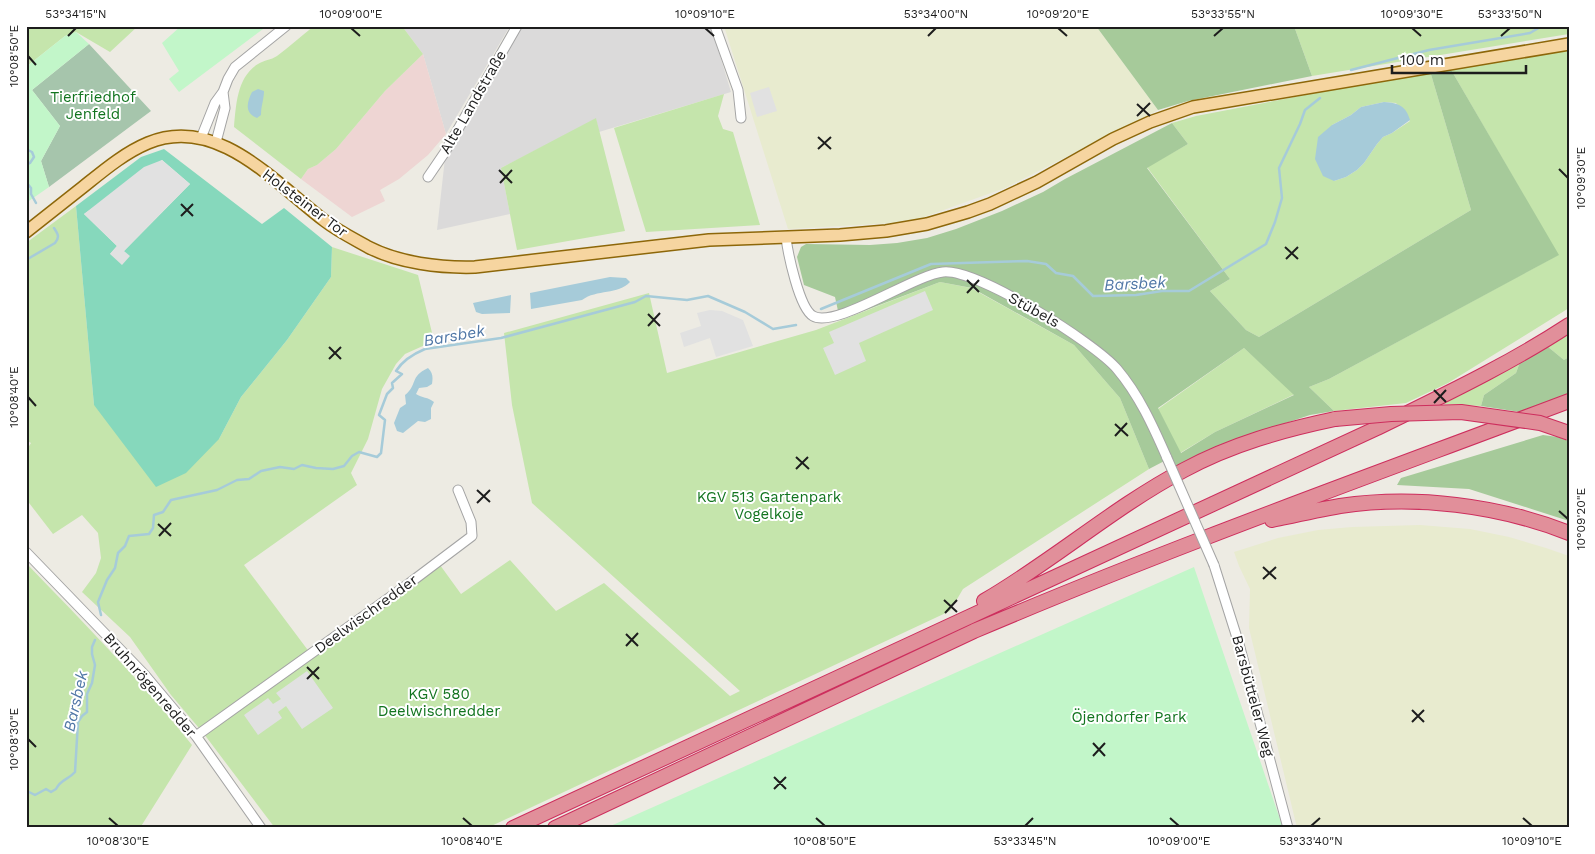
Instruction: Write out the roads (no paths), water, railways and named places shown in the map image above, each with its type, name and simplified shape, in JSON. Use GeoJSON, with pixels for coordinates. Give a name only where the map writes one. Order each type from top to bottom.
{"type":"FeatureCollection","features":[{"type":"Feature","properties":{"kind":"highway"},"geometry":{"type":"LineString","coordinates":[[513,828],[1376,428],[1462,386],[1551,337],[1569,325]]}},
{"type":"Feature","properties":{"kind":"highway"},"geometry":{"type":"LineString","coordinates":[[555,828],[974,631],[1225,531],[1569,401]]}},
{"type":"Feature","properties":{"kind":"highway"},"geometry":{"type":"LineString","coordinates":[[916,642],[1023,578],[1118,510],[1185,469],[1232,448],[1303,426],[1335,419],[1391,414],[1460,412],[1540,423],[1569,433]]}},
{"type":"Feature","properties":{"kind":"highway"},"geometry":{"type":"LineString","coordinates":[[1225,531],[1340,506],[1377,502],[1401,502],[1445,504],[1492,511],[1524,518],[1569,533]]}},
{"type":"Feature","properties":{"kind":"main road","name":"Holsteiner Tor"},"geometry":{"type":"LineString","coordinates":[[26,232],[136,148],[162,139],[183,136],[216,142],[234,151],[327,222],[356,240],[381,253],[426,264],[449,267],[475,267],[709,240],[786,238],[886,231],[927,224],[990,204],[1037,182],[1113,139],[1150,122],[1193,107],[1569,44]]}},
{"type":"Feature","properties":{"kind":"street"},"geometry":{"type":"LineString","coordinates":[[202,138],[215,103],[223,92],[235,67],[286,26]]}},
{"type":"Feature","properties":{"kind":"street","name":"Alte Landstraße"},"geometry":{"type":"LineString","coordinates":[[428,177],[445,152],[517,26]]}},
{"type":"Feature","properties":{"kind":"street"},"geometry":{"type":"LineString","coordinates":[[715,26],[738,90],[742,118]]}},
{"type":"Feature","properties":{"kind":"street"},"geometry":{"type":"LineString","coordinates":[[216,142],[225,108],[223,92]]}},
{"type":"Feature","properties":{"kind":"street","name":"Stübels"},"geometry":{"type":"LineString","coordinates":[[786,238],[791,265],[804,306],[812,316],[825,319],[841,315],[925,277],[943,272],[954,272],[992,287],[1060,324],[1081,338],[1115,366],[1133,389],[1167,458],[1214,566]]}},
{"type":"Feature","properties":{"kind":"street","name":"Deelwischredder"},"geometry":{"type":"LineString","coordinates":[[196,736],[400,591],[472,536],[471,522],[458,490]]}},
{"type":"Feature","properties":{"kind":"street","name":"Bruhnrögenredder"},"geometry":{"type":"LineString","coordinates":[[26,552],[144,674],[196,736],[261,828]]}},
{"type":"Feature","properties":{"kind":"street","name":"Barsbütteler Weg"},"geometry":{"type":"LineString","coordinates":[[1214,566],[1239,644],[1288,828]]}},
{"type":"Feature","properties":{"kind":"water"},"geometry":{"type":"Polygon","coordinates":[[[258,89],[264,91],[261,115],[257,118],[250,113],[248,107],[252,92],[258,89]]]}},
{"type":"Feature","properties":{"kind":"water"},"geometry":{"type":"Polygon","coordinates":[[[1384,102],[1394,103],[1404,108],[1410,120],[1383,137],[1357,170],[1346,177],[1334,181],[1323,176],[1315,159],[1318,137],[1332,125],[1351,115],[1361,107],[1384,102]]]}},
{"type":"Feature","properties":{"kind":"water"},"geometry":{"type":"Polygon","coordinates":[[[610,277],[626,278],[630,282],[620,289],[594,294],[582,300],[531,309],[530,293],[610,277]]]}},
{"type":"Feature","properties":{"kind":"water"},"geometry":{"type":"Polygon","coordinates":[[[511,295],[510,313],[482,314],[476,312],[473,303],[511,295]]]}},
{"type":"Feature","properties":{"kind":"water"},"geometry":{"type":"Polygon","coordinates":[[[428,368],[432,375],[432,384],[419,388],[416,394],[434,402],[431,408],[431,419],[425,422],[418,421],[403,433],[397,431],[394,423],[400,408],[406,404],[405,395],[418,375],[428,368]]]}},
{"type":"Feature","properties":{"kind":"waterway","name":"Barsbek"},"geometry":{"type":"LineString","coordinates":[[1351,70],[1429,50],[1530,33],[1542,26]]}},
{"type":"Feature","properties":{"kind":"waterway","name":"Barsbek"},"geometry":{"type":"LineString","coordinates":[[821,309],[931,264],[1027,261],[1046,264],[1056,273],[1073,276],[1093,296],[1189,291],[1266,244],[1282,198],[1279,168],[1305,110],[1320,98]]}},
{"type":"Feature","properties":{"kind":"waterway"},"geometry":{"type":"LineString","coordinates":[[26,149],[32,152],[34,157],[26,165]]}},
{"type":"Feature","properties":{"kind":"waterway"},"geometry":{"type":"LineString","coordinates":[[26,182],[31,188],[31,194],[36,203]]}},
{"type":"Feature","properties":{"kind":"waterway"},"geometry":{"type":"LineString","coordinates":[[26,260],[55,243],[58,235],[54,228]]}},
{"type":"Feature","properties":{"kind":"waterway","name":"Barsbek"},"geometry":{"type":"LineString","coordinates":[[101,615],[98,602],[107,580],[115,568],[118,553],[125,546],[129,536],[149,534],[153,528],[154,515],[163,512],[171,500],[217,490],[237,480],[249,479],[261,471],[280,467],[294,469],[302,465],[333,469],[344,466],[352,456],[359,452],[377,457],[381,453],[385,420],[379,415],[387,394],[393,388],[392,383],[402,374],[396,371],[409,358],[425,349],[501,338],[635,302],[646,296],[687,300],[708,296],[745,312],[773,329],[796,325]]}},
{"type":"Feature","properties":{"kind":"waterway","name":"Barsbek"},"geometry":{"type":"LineString","coordinates":[[26,794],[29,792],[35,795],[46,789],[51,792],[75,772],[78,722],[87,712],[87,694],[92,683],[95,665],[92,654],[95,640]]}},
{"type":"Feature","properties":{"kind":"park label","name":"Tierfriedhof Jenfeld"},"geometry":{"type":"Point","coordinates":[93,106]}},
{"type":"Feature","properties":{"kind":"park label","name":"KGV 513 Gartenpark Vogelkoje"},"geometry":{"type":"Point","coordinates":[769,506]}},
{"type":"Feature","properties":{"kind":"park label","name":"KGV 580 Deelwischredder"},"geometry":{"type":"Point","coordinates":[439,702]}},
{"type":"Feature","properties":{"kind":"park label","name":"Öjendorfer Park"},"geometry":{"type":"Point","coordinates":[1129,717]}}]}
